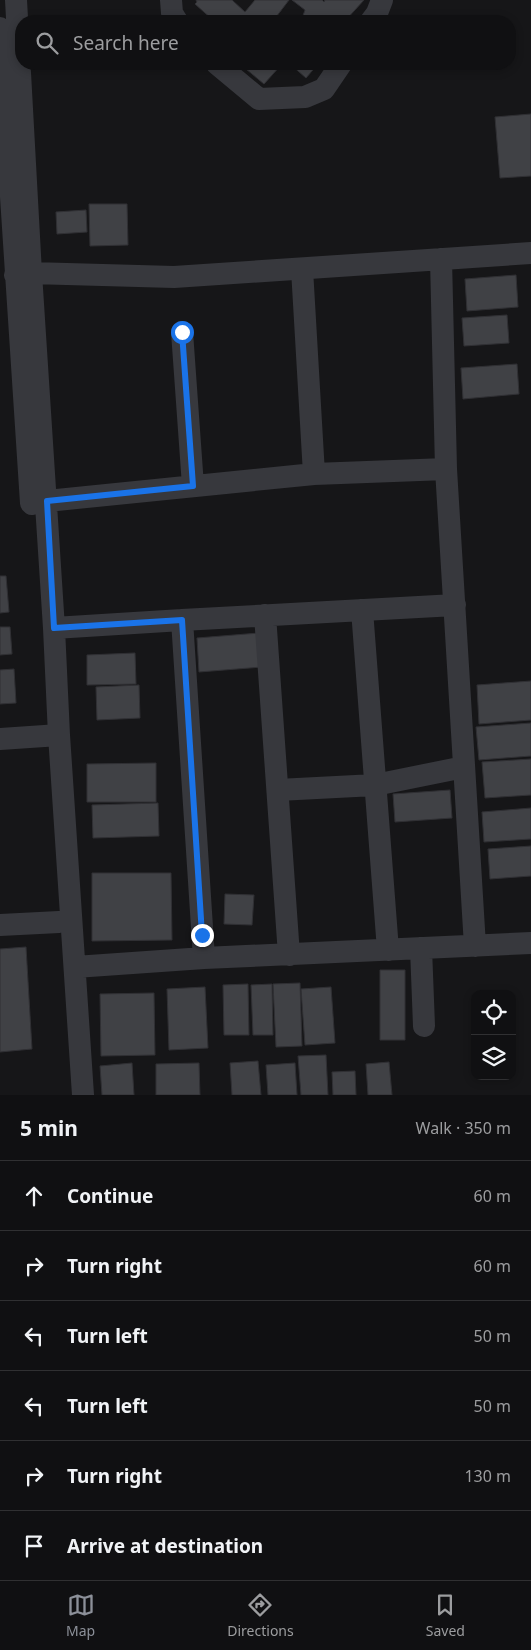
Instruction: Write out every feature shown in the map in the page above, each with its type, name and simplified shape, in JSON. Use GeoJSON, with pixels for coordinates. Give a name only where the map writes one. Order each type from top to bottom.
{"type":"FeatureCollection","features":[{"type":"Feature","properties":{"kind":"street"},"geometry":{"type":"LineString","coordinates":[[16,0],[16,15]]}},
{"type":"Feature","properties":{"kind":"street"},"geometry":{"type":"LineString","coordinates":[[171,0],[173,15]]}},
{"type":"Feature","properties":{"kind":"street"},"geometry":{"type":"LineString","coordinates":[[376,15],[382,0]]}},
{"type":"Feature","properties":{"kind":"street"},"geometry":{"type":"LineString","coordinates":[[0,28],[15,275],[54,628],[52,735],[75,967],[83,1095]]}},
{"type":"Feature","properties":{"kind":"street"},"geometry":{"type":"LineString","coordinates":[[15,275],[16,70]]}},
{"type":"Feature","properties":{"kind":"street"},"geometry":{"type":"LineString","coordinates":[[224,70],[259,99],[305,97],[324,89],[337,70]]}},
{"type":"Feature","properties":{"kind":"street"},"geometry":{"type":"LineString","coordinates":[[15,275],[174,277],[302,270],[531,253]]}},
{"type":"Feature","properties":{"kind":"street"},"geometry":{"type":"LineString","coordinates":[[441,259],[446,469],[475,946]]}},
{"type":"Feature","properties":{"kind":"street"},"geometry":{"type":"LineString","coordinates":[[302,270],[314,474]]}},
{"type":"Feature","properties":{"kind":"street"},"geometry":{"type":"LineString","coordinates":[[182,332],[193,486]]}},
{"type":"Feature","properties":{"kind":"street"},"geometry":{"type":"LineString","coordinates":[[39,502],[314,474],[446,469]]}},
{"type":"Feature","properties":{"kind":"street"},"geometry":{"type":"LineString","coordinates":[[39,502],[52,735],[68,1095]]}},
{"type":"Feature","properties":{"kind":"street"},"geometry":{"type":"LineString","coordinates":[[54,628],[455,605]]}},
{"type":"Feature","properties":{"kind":"street"},"geometry":{"type":"LineString","coordinates":[[362,610],[388,950]]}},
{"type":"Feature","properties":{"kind":"street"},"geometry":{"type":"LineString","coordinates":[[265,615],[289,955]]}},
{"type":"Feature","properties":{"kind":"street"},"geometry":{"type":"LineString","coordinates":[[182,620],[204,958]]}},
{"type":"Feature","properties":{"kind":"street"},"geometry":{"type":"LineString","coordinates":[[0,739],[52,735]]}},
{"type":"Feature","properties":{"kind":"street"},"geometry":{"type":"LineString","coordinates":[[278,790],[375,785],[464,767]]}},
{"type":"Feature","properties":{"kind":"street"},"geometry":{"type":"LineString","coordinates":[[0,925],[59,922]]}},
{"type":"Feature","properties":{"kind":"street"},"geometry":{"type":"LineString","coordinates":[[75,967],[204,958],[531,943]]}},
{"type":"Feature","properties":{"kind":"street"},"geometry":{"type":"LineString","coordinates":[[422,948],[424,1026]]}},
{"type":"Feature","properties":{"kind":"building"},"geometry":{"type":"Polygon","coordinates":[[[196,0],[232,0],[245,12],[255,0],[289,0],[278,15],[207,15],[195,4],[196,0]]]}},
{"type":"Feature","properties":{"kind":"building"},"geometry":{"type":"Polygon","coordinates":[[[292,0],[322,0],[324,2],[325,0],[364,0],[350,15],[303,15],[305,10],[292,0]]]}},
{"type":"Feature","properties":{"kind":"building"},"geometry":{"type":"Polygon","coordinates":[[[247,70],[277,70],[264,84],[247,70]]]}},
{"type":"Feature","properties":{"kind":"building"},"geometry":{"type":"Polygon","coordinates":[[[297,70],[313,70],[306,78],[297,70]]]}},
{"type":"Feature","properties":{"kind":"building"},"geometry":{"type":"Polygon","coordinates":[[[531,114],[531,176],[500,178],[495,117],[531,114]]]}},
{"type":"Feature","properties":{"kind":"building"},"geometry":{"type":"Polygon","coordinates":[[[89,204],[127,204],[128,245],[90,246],[89,204]]]}},
{"type":"Feature","properties":{"kind":"building"},"geometry":{"type":"Polygon","coordinates":[[[86,210],[87,232],[57,234],[56,212],[86,210]]]}},
{"type":"Feature","properties":{"kind":"building"},"geometry":{"type":"Polygon","coordinates":[[[516,275],[518,307],[467,311],[465,279],[516,275]]]}},
{"type":"Feature","properties":{"kind":"building"},"geometry":{"type":"Polygon","coordinates":[[[507,315],[509,343],[464,346],[462,318],[507,315]]]}},
{"type":"Feature","properties":{"kind":"building"},"geometry":{"type":"Polygon","coordinates":[[[517,364],[519,394],[463,399],[461,368],[517,364]]]}},
{"type":"Feature","properties":{"kind":"building"},"geometry":{"type":"Polygon","coordinates":[[[0,576],[6,576],[9,612],[0,613],[0,576]]]}},
{"type":"Feature","properties":{"kind":"building"},"geometry":{"type":"Polygon","coordinates":[[[0,627],[10,627],[12,654],[0,655],[0,627]]]}},
{"type":"Feature","properties":{"kind":"building"},"geometry":{"type":"Polygon","coordinates":[[[259,633],[262,667],[199,672],[197,638],[259,633]]]}},
{"type":"Feature","properties":{"kind":"building"},"geometry":{"type":"Polygon","coordinates":[[[135,653],[136,684],[87,685],[87,655],[135,653]]]}},
{"type":"Feature","properties":{"kind":"building"},"geometry":{"type":"Polygon","coordinates":[[[14,669],[16,703],[0,704],[0,670],[14,669]]]}},
{"type":"Feature","properties":{"kind":"building"},"geometry":{"type":"Polygon","coordinates":[[[531,681],[531,720],[479,724],[477,685],[531,681]]]}},
{"type":"Feature","properties":{"kind":"building"},"geometry":{"type":"Polygon","coordinates":[[[139,685],[140,718],[97,720],[96,687],[139,685]]]}},
{"type":"Feature","properties":{"kind":"building"},"geometry":{"type":"Polygon","coordinates":[[[531,723],[531,756],[479,760],[476,727],[531,723]]]}},
{"type":"Feature","properties":{"kind":"building"},"geometry":{"type":"Polygon","coordinates":[[[531,759],[531,795],[485,798],[482,762],[531,759]]]}},
{"type":"Feature","properties":{"kind":"building"},"geometry":{"type":"Polygon","coordinates":[[[156,763],[156,802],[87,802],[87,764],[156,763]]]}},
{"type":"Feature","properties":{"kind":"building"},"geometry":{"type":"Polygon","coordinates":[[[450,790],[452,818],[395,822],[393,794],[450,790]]]}},
{"type":"Feature","properties":{"kind":"building"},"geometry":{"type":"Polygon","coordinates":[[[158,803],[159,836],[93,838],[92,805],[158,803]]]}},
{"type":"Feature","properties":{"kind":"building"},"geometry":{"type":"Polygon","coordinates":[[[531,808],[531,839],[484,842],[482,812],[531,808]]]}},
{"type":"Feature","properties":{"kind":"building"},"geometry":{"type":"Polygon","coordinates":[[[531,846],[531,876],[490,879],[488,849],[531,846]]]}},
{"type":"Feature","properties":{"kind":"building"},"geometry":{"type":"Polygon","coordinates":[[[92,873],[171,873],[172,940],[92,941],[92,873]]]}},
{"type":"Feature","properties":{"kind":"building"},"geometry":{"type":"Polygon","coordinates":[[[225,894],[254,895],[252,925],[224,924],[225,894]]]}},
{"type":"Feature","properties":{"kind":"building"},"geometry":{"type":"Polygon","coordinates":[[[26,947],[32,1049],[0,1052],[0,949],[26,947]]]}},
{"type":"Feature","properties":{"kind":"building"},"geometry":{"type":"Polygon","coordinates":[[[380,970],[405,970],[405,1040],[380,1040],[380,970]]]}},
{"type":"Feature","properties":{"kind":"building"},"geometry":{"type":"Polygon","coordinates":[[[300,983],[302,1046],[276,1047],[273,984],[300,983]]]}},
{"type":"Feature","properties":{"kind":"building"},"geometry":{"type":"Polygon","coordinates":[[[248,984],[249,1035],[224,1035],[223,985],[248,984]]]}},
{"type":"Feature","properties":{"kind":"building"},"geometry":{"type":"Polygon","coordinates":[[[272,984],[273,1035],[253,1035],[251,985],[272,984]]]}},
{"type":"Feature","properties":{"kind":"building"},"geometry":{"type":"Polygon","coordinates":[[[205,987],[208,1048],[169,1050],[167,989],[205,987]]]}},
{"type":"Feature","properties":{"kind":"building"},"geometry":{"type":"Polygon","coordinates":[[[331,987],[335,1043],[305,1045],[301,989],[331,987]]]}},
{"type":"Feature","properties":{"kind":"building"},"geometry":{"type":"Polygon","coordinates":[[[154,993],[155,1055],[101,1056],[100,994],[154,993]]]}},
{"type":"Feature","properties":{"kind":"building"},"geometry":{"type":"Polygon","coordinates":[[[326,1055],[328,1095],[301,1095],[298,1056],[326,1055]]]}},
{"type":"Feature","properties":{"kind":"building"},"geometry":{"type":"Polygon","coordinates":[[[258,1061],[261,1095],[232,1095],[230,1063],[258,1061]]]}},
{"type":"Feature","properties":{"kind":"building"},"geometry":{"type":"Polygon","coordinates":[[[389,1062],[392,1095],[368,1095],[366,1064],[389,1062]]]}},
{"type":"Feature","properties":{"kind":"building"},"geometry":{"type":"Polygon","coordinates":[[[132,1063],[134,1095],[102,1095],[100,1066],[132,1063]]]}},
{"type":"Feature","properties":{"kind":"building"},"geometry":{"type":"Polygon","coordinates":[[[199,1063],[200,1095],[156,1095],[156,1064],[199,1063]]]}},
{"type":"Feature","properties":{"kind":"building"},"geometry":{"type":"Polygon","coordinates":[[[295,1063],[297,1095],[268,1095],[266,1065],[295,1063]]]}},
{"type":"Feature","properties":{"kind":"building"},"geometry":{"type":"Polygon","coordinates":[[[355,1071],[356,1095],[333,1095],[332,1072],[355,1071]]]}},
{"type":"Feature","properties":{"kind":"route"},"geometry":{"type":"LineString","coordinates":[[182,332],[193,486],[47,501],[54,628],[182,620],[202,935]]}}]}
